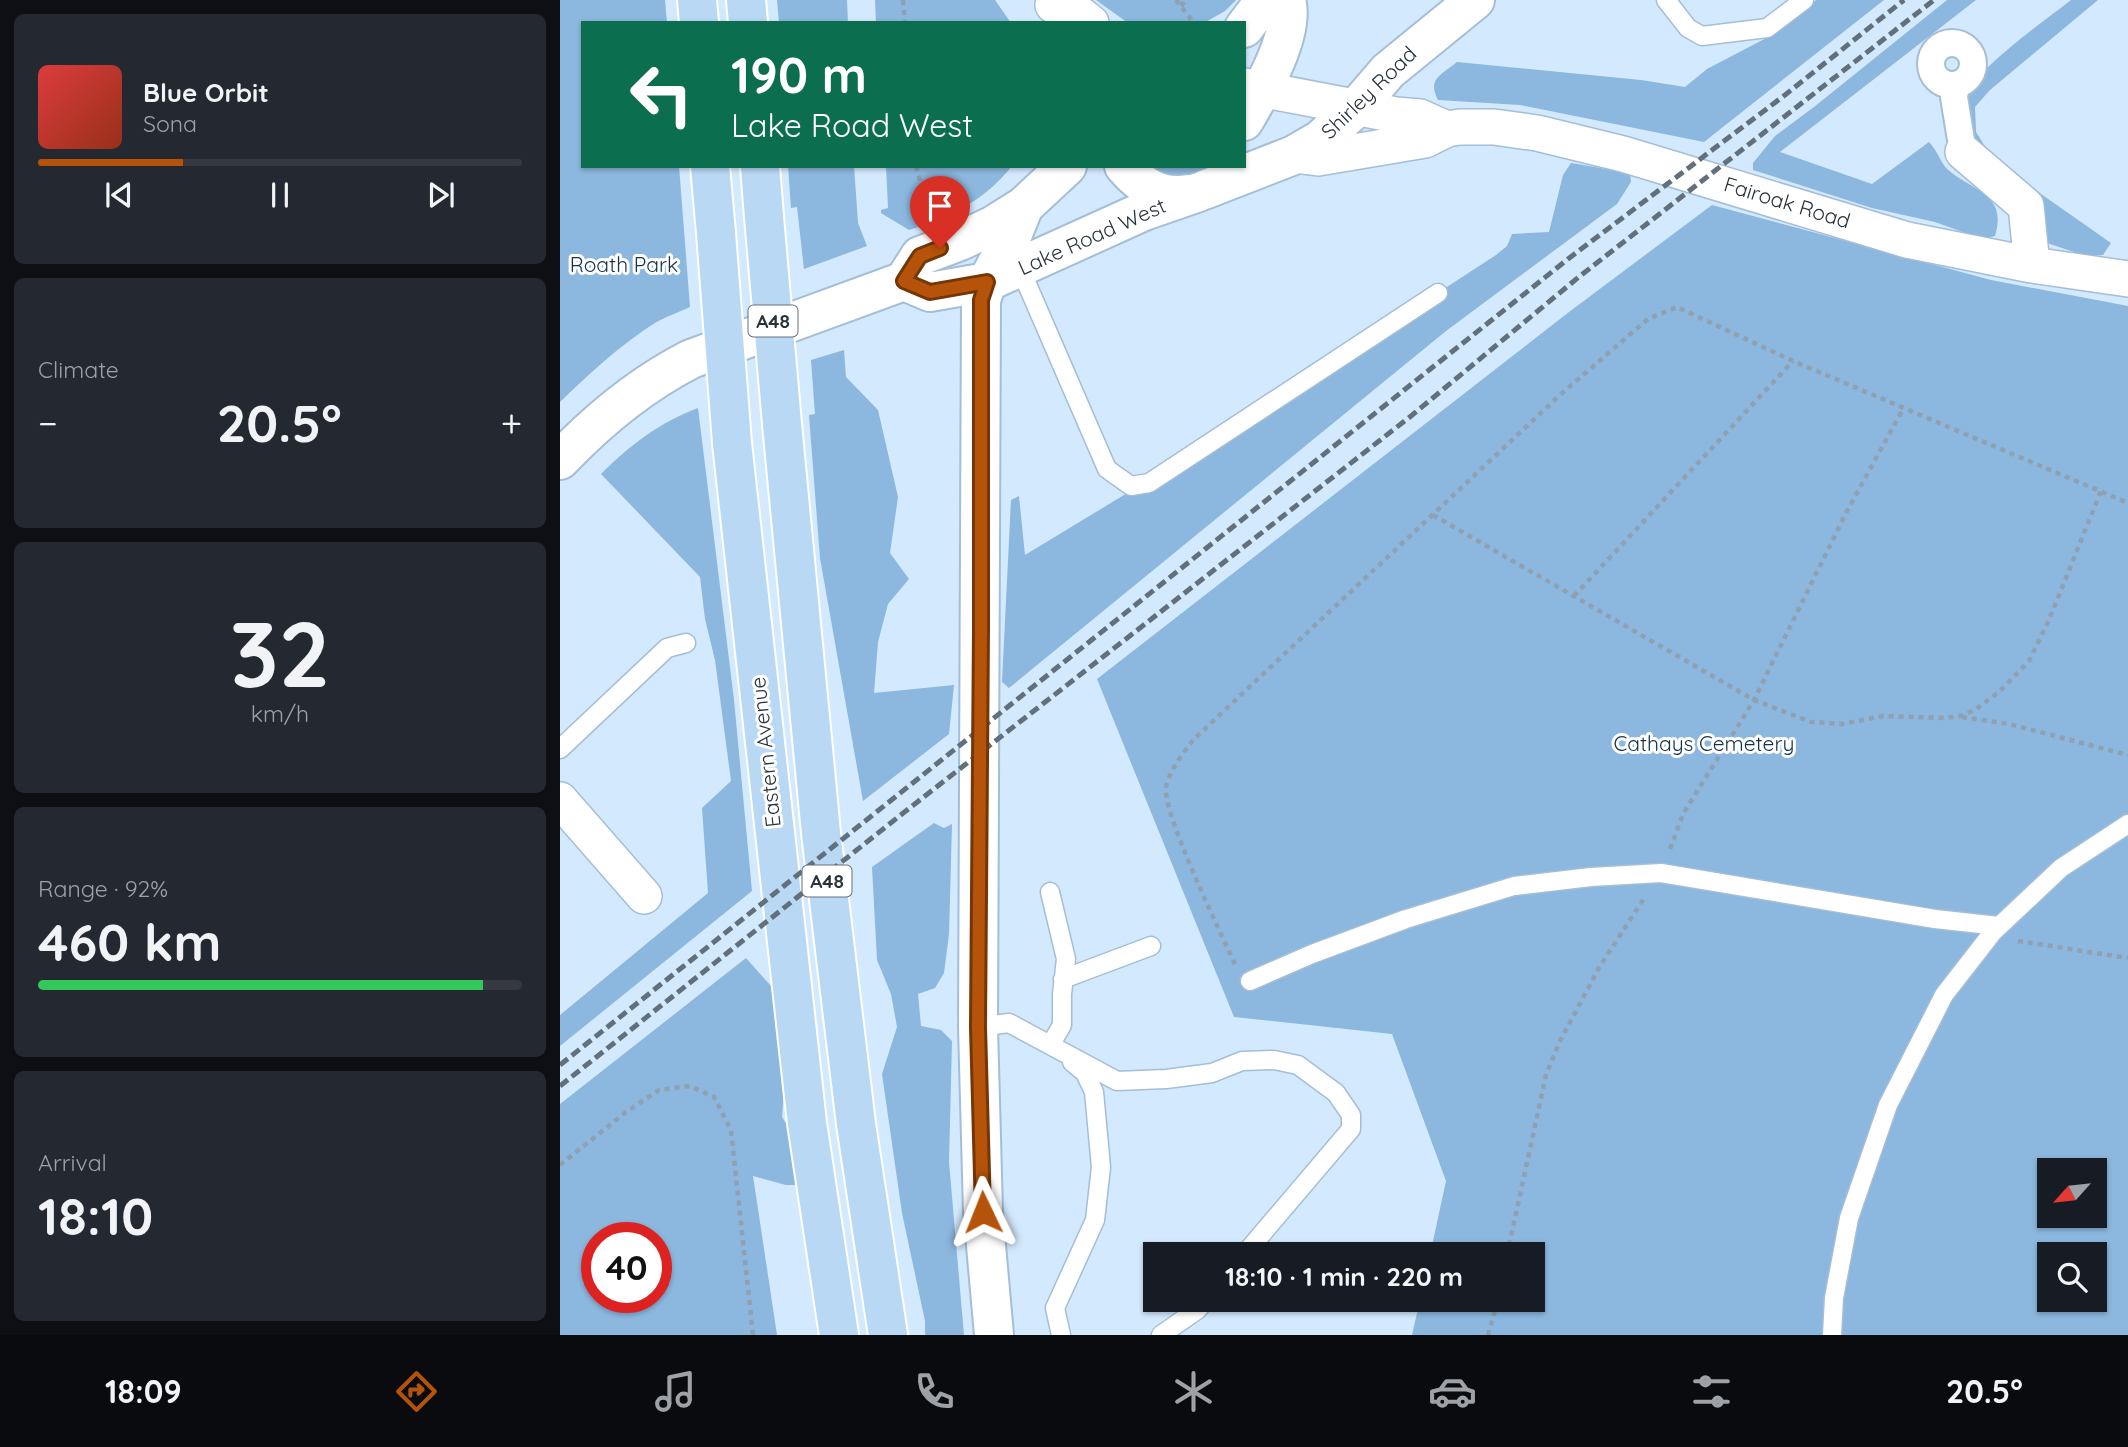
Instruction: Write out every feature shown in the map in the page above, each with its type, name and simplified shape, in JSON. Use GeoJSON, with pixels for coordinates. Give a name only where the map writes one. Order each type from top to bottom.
{"type":"FeatureCollection","features":[{"type":"Feature","properties":{"kind":"highway"},"geometry":{"type":"LineString","coordinates":[[697,0],[699,21]]}},
{"type":"Feature","properties":{"kind":"highway"},"geometry":{"type":"LineString","coordinates":[[746,0],[748,21]]}},
{"type":"Feature","properties":{"kind":"highway","name":"Eastern Avenue"},"geometry":{"type":"LineString","coordinates":[[710,168],[732,443],[807,1123],[839,1335]]}},
{"type":"Feature","properties":{"kind":"highway","name":"A48"},"geometry":{"type":"LineString","coordinates":[[760,168],[825,861],[856,1124],[888,1335]]}},
{"type":"Feature","properties":{"kind":"street"},"geometry":{"type":"LineString","coordinates":[[1246,25],[1265,0]]}},
{"type":"Feature","properties":{"kind":"street"},"geometry":{"type":"LineString","coordinates":[[1246,114],[1254,87],[1274,66],[1290,12],[1286,0]]}},
{"type":"Feature","properties":{"kind":"street","name":"Shirley Road"},"geometry":{"type":"LineString","coordinates":[[1294,155],[1320,141],[1357,107],[1388,71],[1475,0]]}},
{"type":"Feature","properties":{"kind":"street"},"geometry":{"type":"LineString","coordinates":[[1053,9],[1076,11],[1088,21]]}},
{"type":"Feature","properties":{"kind":"street"},"geometry":{"type":"LineString","coordinates":[[1956,85],[1954,97],[1964,152],[2026,206],[2032,265]]}},
{"type":"Feature","properties":{"kind":"street","name":"Fairoak Road"},"geometry":{"type":"LineString","coordinates":[[1254,87],[1420,117],[1447,129]]}},
{"type":"Feature","properties":{"kind":"street","name":"Fairoak Road"},"geometry":{"type":"LineString","coordinates":[[1211,183],[1294,155],[1318,158],[1425,140],[1447,129],[1494,127],[1537,133],[1623,154],[1907,240],[2032,265],[2128,279]]}},
{"type":"Feature","properties":{"kind":"street"},"geometry":{"type":"LineString","coordinates":[[560,460],[624,400],[672,369],[691,359],[814,312],[904,281],[920,256],[992,226],[1024,206],[1066,168]]}},
{"type":"Feature","properties":{"kind":"street"},"geometry":{"type":"LineString","coordinates":[[1126,168],[1139,183],[1158,193],[1177,196],[1211,183]]}},
{"type":"Feature","properties":{"kind":"street","name":"Lake Road West"},"geometry":{"type":"LineString","coordinates":[[904,281],[930,292],[1004,275],[1211,183]]}},
{"type":"Feature","properties":{"kind":"street"},"geometry":{"type":"LineString","coordinates":[[994,1335],[983,1212],[978,1027],[981,300],[1004,275],[1012,236],[1024,206]]}},
{"type":"Feature","properties":{"kind":"street"},"geometry":{"type":"LineString","coordinates":[[560,800],[644,896]]}},
{"type":"Feature","properties":{"kind":"lane"},"geometry":{"type":"LineString","coordinates":[[1666,0],[1688,28],[1702,36],[1767,28],[1804,0]]}},
{"type":"Feature","properties":{"kind":"lane"},"geometry":{"type":"LineString","coordinates":[[1004,275],[1107,469],[1131,486],[1149,483],[1437,293]]}},
{"type":"Feature","properties":{"kind":"lane"},"geometry":{"type":"LineString","coordinates":[[560,749],[667,648],[686,643]]}},
{"type":"Feature","properties":{"kind":"lane"},"geometry":{"type":"LineString","coordinates":[[1832,1335],[1834,1298],[1849,1218],[1888,1105],[1944,995],[1994,933],[2061,868],[2128,824]]}},
{"type":"Feature","properties":{"kind":"lane"},"geometry":{"type":"LineString","coordinates":[[1250,981],[1312,954],[1406,919],[1514,886],[1661,873],[1935,919],[1994,933]]}},
{"type":"Feature","properties":{"kind":"lane"},"geometry":{"type":"LineString","coordinates":[[1049,892],[1066,959],[1062,1025],[1051,1044]]}},
{"type":"Feature","properties":{"kind":"lane"},"geometry":{"type":"LineString","coordinates":[[1063,979],[1151,946]]}},
{"type":"Feature","properties":{"kind":"lane"},"geometry":{"type":"LineString","coordinates":[[978,1027],[1009,1023],[1117,1081],[1166,1079],[1212,1073],[1242,1061],[1275,1060],[1298,1065],[1336,1093],[1351,1115],[1351,1129],[1255,1242]]}},
{"type":"Feature","properties":{"kind":"lane"},"geometry":{"type":"LineString","coordinates":[[1051,1044],[1085,1073],[1094,1092],[1101,1167],[1095,1220],[1055,1308],[1061,1335]]}},
{"type":"Feature","properties":{"kind":"lane"},"geometry":{"type":"LineString","coordinates":[[1161,1335],[1194,1312]]}},
{"type":"Feature","properties":{"kind":"path"},"geometry":{"type":"LineString","coordinates":[[903,0],[905,21]]}},
{"type":"Feature","properties":{"kind":"path"},"geometry":{"type":"LineString","coordinates":[[1176,0],[1192,21]]}},
{"type":"Feature","properties":{"kind":"path"},"geometry":{"type":"LineString","coordinates":[[1181,6],[1186,0]]}},
{"type":"Feature","properties":{"kind":"path"},"geometry":{"type":"LineString","coordinates":[[916,168],[926,209],[933,222]]}},
{"type":"Feature","properties":{"kind":"path"},"geometry":{"type":"LineString","coordinates":[[1250,981],[1238,972],[1174,826],[1166,789],[1172,769],[1193,740],[1561,394],[1648,319],[1677,307],[1793,362],[2128,503]]}},
{"type":"Feature","properties":{"kind":"path"},"geometry":{"type":"LineString","coordinates":[[1574,596],[1793,362]]}},
{"type":"Feature","properties":{"kind":"path"},"geometry":{"type":"LineString","coordinates":[[1510,1242],[1546,1075],[1559,1043],[1600,966],[1661,873],[1683,814],[1754,699],[1846,513],[1903,409]]}},
{"type":"Feature","properties":{"kind":"path"},"geometry":{"type":"LineString","coordinates":[[1960,716],[1975,710],[1992,697],[2029,661],[2049,620],[2101,491]]}},
{"type":"Feature","properties":{"kind":"path"},"geometry":{"type":"LineString","coordinates":[[1433,515],[1754,699],[1811,722],[1842,724],[1883,716],[1960,716],[2009,724],[2128,755]]}},
{"type":"Feature","properties":{"kind":"path"},"geometry":{"type":"LineString","coordinates":[[1994,933],[2015,940],[2128,958]]}},
{"type":"Feature","properties":{"kind":"path"},"geometry":{"type":"LineString","coordinates":[[560,1165],[626,1112],[659,1090],[690,1086],[714,1097],[731,1130],[753,1335]]}},
{"type":"Feature","properties":{"kind":"path"},"geometry":{"type":"LineString","coordinates":[[1488,1335],[1495,1312]]}},
{"type":"Feature","properties":{"kind":"green space","name":"Roath Park"},"geometry":{"type":"Polygon","coordinates":[[[560,0],[665,0],[667,21],[581,21],[581,168],[679,168],[690,307],[659,321],[629,341],[560,402],[560,0]]]}},
{"type":"Feature","properties":{"kind":"green space"},"geometry":{"type":"Polygon","coordinates":[[[777,0],[847,0],[848,21],[779,21],[777,0]]]}},
{"type":"Feature","properties":{"kind":"green space"},"geometry":{"type":"Polygon","coordinates":[[[875,0],[995,0],[1010,21],[876,21],[875,0]]]}},
{"type":"Feature","properties":{"kind":"green space"},"geometry":{"type":"Polygon","coordinates":[[[1096,0],[1236,0],[1225,11],[1208,21],[1125,21],[1096,0]]]}},
{"type":"Feature","properties":{"kind":"green space"},"geometry":{"type":"Polygon","coordinates":[[[1816,0],[1884,0],[1704,142],[1520,105],[1438,100],[1435,93],[1437,78],[1457,62],[1641,80],[1685,87],[1707,69],[1772,35],[1816,0]]]}},
{"type":"Feature","properties":{"kind":"green space"},"geometry":{"type":"Polygon","coordinates":[[[1947,0],[1976,0],[1780,152],[1872,184],[1929,142],[1948,170],[1993,203],[1998,223],[1995,236],[1983,239],[1935,222],[1872,208],[1753,170],[1753,163],[1775,136],[1947,0]]]}},
{"type":"Feature","properties":{"kind":"green space"},"geometry":{"type":"Polygon","coordinates":[[[2071,0],[2098,0],[1990,90],[1975,107],[1976,132],[1986,148],[2041,194],[2111,243],[2103,255],[2086,256],[2047,243],[1977,152],[1964,94],[2000,56],[2071,0]]]}},
{"type":"Feature","properties":{"kind":"green space"},"geometry":{"type":"Polygon","coordinates":[[[1571,163],[1630,173],[1631,182],[1617,204],[1446,331],[1009,688],[1002,682],[1011,500],[1019,496],[1025,555],[1134,491],[1496,255],[1507,246],[1512,234],[1549,232],[1563,175],[1571,163]]]}},
{"type":"Feature","properties":{"kind":"green space"},"geometry":{"type":"Polygon","coordinates":[[[788,168],[854,168],[858,223],[867,246],[804,269],[797,207],[791,208],[788,168]]]}},
{"type":"Feature","properties":{"kind":"green space"},"geometry":{"type":"Polygon","coordinates":[[[886,168],[1010,168],[990,189],[966,206],[909,230],[881,213],[881,210],[888,208],[886,168]]]}},
{"type":"Feature","properties":{"kind":"green space"},"geometry":{"type":"Polygon","coordinates":[[[1153,168],[1205,168],[1185,177],[1165,174],[1153,168]]]}},
{"type":"Feature","properties":{"kind":"green space","name":"Cathays Cemetery"},"geometry":{"type":"Polygon","coordinates":[[[1712,205],[1991,280],[2128,306],[2128,1335],[1412,1335],[1417,1312],[1545,1312],[1545,1242],[1433,1242],[1446,1181],[1392,1034],[1234,1017],[1097,679],[1569,312],[1712,205]]]}},
{"type":"Feature","properties":{"kind":"green space"},"geometry":{"type":"Polygon","coordinates":[[[844,350],[846,377],[878,410],[898,497],[890,553],[909,579],[888,604],[878,642],[874,693],[954,685],[949,734],[863,801],[820,558],[809,415],[815,414],[811,360],[844,350]]]}},
{"type":"Feature","properties":{"kind":"green space"},"geometry":{"type":"Polygon","coordinates":[[[698,408],[734,700],[752,891],[560,1046],[560,1015],[708,893],[702,808],[731,781],[715,660],[705,619],[700,577],[601,474],[646,436],[671,420],[698,408]]]}},
{"type":"Feature","properties":{"kind":"green space"},"geometry":{"type":"Polygon","coordinates":[[[934,823],[944,828],[952,824],[949,934],[944,973],[935,988],[918,994],[921,1026],[941,1030],[952,1041],[949,1162],[964,1335],[925,1335],[925,1321],[902,1213],[882,1074],[897,1027],[891,994],[877,960],[872,867],[934,823]]]}},
{"type":"Feature","properties":{"kind":"green space"},"geometry":{"type":"Polygon","coordinates":[[[746,958],[771,986],[786,1063],[782,1117],[791,1131],[801,1185],[786,1185],[753,1176],[777,1335],[560,1335],[560,1104],[746,958]]]}},
{"type":"Feature","properties":{"kind":"railway"},"geometry":{"type":"LineString","coordinates":[[560,1065],[1568,259],[1785,95],[1904,0]]}},
{"type":"Feature","properties":{"kind":"railway"},"geometry":{"type":"LineString","coordinates":[[560,1086],[902,814],[1411,416],[1580,276],[1934,0]]}},
{"type":"Feature","properties":{"kind":"route"},"geometry":{"type":"LineString","coordinates":[[940,248],[920,256],[904,281],[930,292],[987,282],[981,300],[978,1027],[983,1212]]}}]}
